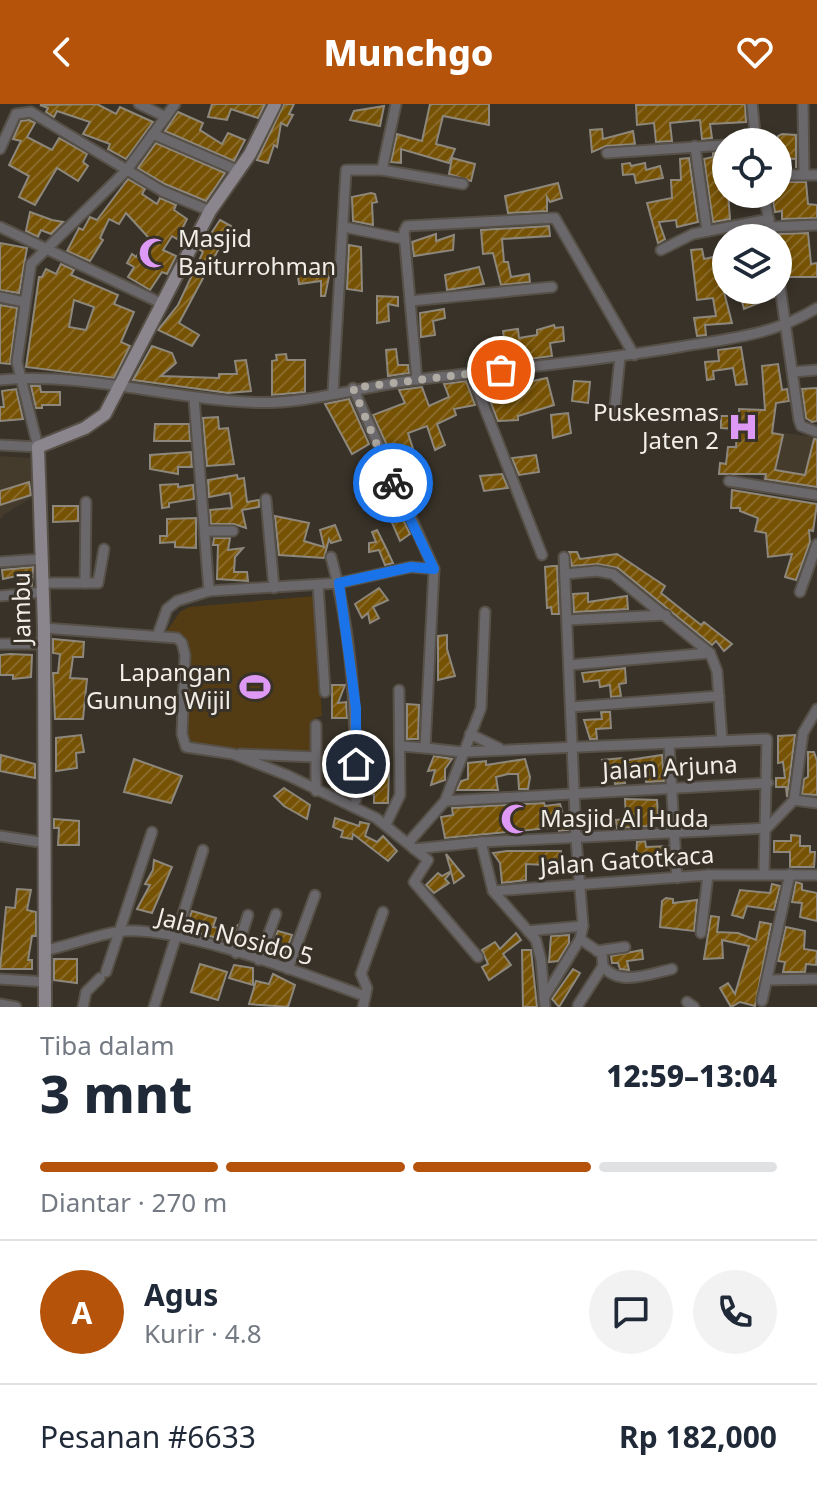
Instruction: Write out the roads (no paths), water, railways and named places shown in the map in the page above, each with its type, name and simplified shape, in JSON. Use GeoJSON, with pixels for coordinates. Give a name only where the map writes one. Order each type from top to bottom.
{"type":"FeatureCollection","features":[{"type":"Feature","properties":{"kind":"street"},"geometry":{"type":"LineString","coordinates":[[139,104],[166,117]]}},
{"type":"Feature","properties":{"kind":"street"},"geometry":{"type":"LineString","coordinates":[[38,447],[19,378],[18,339],[31,264],[126,171],[175,104]]}},
{"type":"Feature","properties":{"kind":"street"},"geometry":{"type":"LineString","coordinates":[[0,445],[38,447],[97,422],[122,385],[210,211],[239,171],[275,104]]}},
{"type":"Feature","properties":{"kind":"street"},"geometry":{"type":"LineString","coordinates":[[382,170],[396,104]]}},
{"type":"Feature","properties":{"kind":"street"},"geometry":{"type":"LineString","coordinates":[[752,104],[755,128]]}},
{"type":"Feature","properties":{"kind":"street"},"geometry":{"type":"LineString","coordinates":[[803,104],[804,174]]}},
{"type":"Feature","properties":{"kind":"street"},"geometry":{"type":"LineString","coordinates":[[0,149],[16,114],[31,112],[162,191],[210,211]]}},
{"type":"Feature","properties":{"kind":"street"},"geometry":{"type":"LineString","coordinates":[[153,134],[239,171]]}},
{"type":"Feature","properties":{"kind":"street"},"geometry":{"type":"LineString","coordinates":[[607,153],[712,145]]}},
{"type":"Feature","properties":{"kind":"street"},"geometry":{"type":"LineString","coordinates":[[695,146],[707,231]]}},
{"type":"Feature","properties":{"kind":"street"},"geometry":{"type":"LineString","coordinates":[[333,392],[336,290],[344,227],[346,170],[382,170],[463,184]]}},
{"type":"Feature","properties":{"kind":"street"},"geometry":{"type":"LineString","coordinates":[[792,174],[817,175]]}},
{"type":"Feature","properties":{"kind":"street"},"geometry":{"type":"LineString","coordinates":[[767,208],[770,223]]}},
{"type":"Feature","properties":{"kind":"street"},"geometry":{"type":"LineString","coordinates":[[417,380],[404,239],[407,226],[555,218],[634,355]]}},
{"type":"Feature","properties":{"kind":"street"},"geometry":{"type":"LineString","coordinates":[[661,250],[674,241],[707,231],[770,223],[817,225]]}},
{"type":"Feature","properties":{"kind":"street"},"geometry":{"type":"LineString","coordinates":[[0,227],[163,304]]}},
{"type":"Feature","properties":{"kind":"street"},"geometry":{"type":"LineString","coordinates":[[344,227],[404,239]]}},
{"type":"Feature","properties":{"kind":"street"},"geometry":{"type":"LineString","coordinates":[[410,301],[552,287]]}},
{"type":"Feature","properties":{"kind":"street"},"geometry":{"type":"LineString","coordinates":[[0,297],[24,302]]}},
{"type":"Feature","properties":{"kind":"street"},"geometry":{"type":"LineString","coordinates":[[783,304],[801,426],[817,432]]}},
{"type":"Feature","properties":{"kind":"street"},"geometry":{"type":"LineString","coordinates":[[0,380],[19,378],[122,385],[194,398],[273,402],[353,388],[634,355],[787,326],[817,308]]}},
{"type":"Feature","properties":{"kind":"street"},"geometry":{"type":"LineString","coordinates":[[614,416],[620,357]]}},
{"type":"Feature","properties":{"kind":"street"},"geometry":{"type":"LineString","coordinates":[[793,372],[817,370]]}},
{"type":"Feature","properties":{"kind":"street"},"geometry":{"type":"LineString","coordinates":[[471,373],[542,555]]}},
{"type":"Feature","properties":{"kind":"street"},"geometry":{"type":"LineString","coordinates":[[353,388],[434,569],[425,748]]}},
{"type":"Feature","properties":{"kind":"street"},"geometry":{"type":"LineString","coordinates":[[194,398],[209,591]]}},
{"type":"Feature","properties":{"kind":"street","name":"Jambu"},"geometry":{"type":"LineString","coordinates":[[38,447],[44,587],[45,1007]]}},
{"type":"Feature","properties":{"kind":"street"},"geometry":{"type":"LineString","coordinates":[[729,481],[817,495]]}},
{"type":"Feature","properties":{"kind":"street"},"geometry":{"type":"LineString","coordinates":[[266,499],[274,588]]}},
{"type":"Feature","properties":{"kind":"street"},"geometry":{"type":"LineString","coordinates":[[85,583],[86,502]]}},
{"type":"Feature","properties":{"kind":"street"},"geometry":{"type":"LineString","coordinates":[[205,531],[233,531]]}},
{"type":"Feature","properties":{"kind":"street"},"geometry":{"type":"LineString","coordinates":[[800,592],[814,568],[817,544]]}},
{"type":"Feature","properties":{"kind":"street"},"geometry":{"type":"LineString","coordinates":[[0,596],[44,587],[101,581],[104,549]]}},
{"type":"Feature","properties":{"kind":"street"},"geometry":{"type":"LineString","coordinates":[[331,557],[339,583],[356,708],[356,800]]}},
{"type":"Feature","properties":{"kind":"street"},"geometry":{"type":"LineString","coordinates":[[545,1002],[580,939],[583,926],[573,793],[564,557]]}},
{"type":"Feature","properties":{"kind":"street"},"geometry":{"type":"LineString","coordinates":[[0,562],[43,559]]}},
{"type":"Feature","properties":{"kind":"street"},"geometry":{"type":"LineString","coordinates":[[158,634],[167,609],[177,601],[209,591],[339,583],[411,567],[434,569]]}},
{"type":"Feature","properties":{"kind":"street"},"geometry":{"type":"LineString","coordinates":[[565,574],[597,571],[613,574],[710,653],[719,696],[722,741]]}},
{"type":"Feature","properties":{"kind":"street"},"geometry":{"type":"LineString","coordinates":[[318,585],[325,692]]}},
{"type":"Feature","properties":{"kind":"street"},"geometry":{"type":"LineString","coordinates":[[411,846],[445,801],[484,694],[485,612]]}},
{"type":"Feature","properties":{"kind":"street"},"geometry":{"type":"LineString","coordinates":[[567,620],[666,615]]}},
{"type":"Feature","properties":{"kind":"street"},"geometry":{"type":"LineString","coordinates":[[44,628],[158,634],[177,638],[184,648],[182,734],[186,747],[233,754],[316,757]]}},
{"type":"Feature","properties":{"kind":"street"},"geometry":{"type":"LineString","coordinates":[[0,644],[44,644]]}},
{"type":"Feature","properties":{"kind":"street"},"geometry":{"type":"LineString","coordinates":[[569,665],[710,653]]}},
{"type":"Feature","properties":{"kind":"street"},"geometry":{"type":"LineString","coordinates":[[386,824],[400,795],[399,690]]}},
{"type":"Feature","properties":{"kind":"street"},"geometry":{"type":"LineString","coordinates":[[571,707],[719,696]]}},
{"type":"Feature","properties":{"kind":"street"},"geometry":{"type":"LineString","coordinates":[[411,846],[767,828],[794,800],[803,733],[817,709]]}},
{"type":"Feature","properties":{"kind":"street"},"geometry":{"type":"LineString","coordinates":[[316,725],[316,791]]}},
{"type":"Feature","properties":{"kind":"street"},"geometry":{"type":"LineString","coordinates":[[470,734],[502,749]]}},
{"type":"Feature","properties":{"kind":"street"},"geometry":{"type":"LineString","coordinates":[[401,746],[462,752],[768,741],[764,873]]}},
{"type":"Feature","properties":{"kind":"street"},"geometry":{"type":"LineString","coordinates":[[669,744],[677,878]]}},
{"type":"Feature","properties":{"kind":"street"},"geometry":{"type":"LineString","coordinates":[[233,754],[289,776],[386,824],[428,860]]}},
{"type":"Feature","properties":{"kind":"street","name":"Jalan Arjuna"},"geometry":{"type":"LineString","coordinates":[[445,801],[768,783]]}},
{"type":"Feature","properties":{"kind":"street"},"geometry":{"type":"LineString","coordinates":[[794,800],[817,803]]}},
{"type":"Feature","properties":{"kind":"street"},"geometry":{"type":"LineString","coordinates":[[83,1007],[86,992],[103,975],[152,832]]}},
{"type":"Feature","properties":{"kind":"street"},"geometry":{"type":"LineString","coordinates":[[0,836],[46,843]]}},
{"type":"Feature","properties":{"kind":"street"},"geometry":{"type":"LineString","coordinates":[[481,842],[493,891],[528,931],[539,951],[545,1002]]}},
{"type":"Feature","properties":{"kind":"street"},"geometry":{"type":"LineString","coordinates":[[442,846],[428,860],[414,882],[478,957]]}},
{"type":"Feature","properties":{"kind":"street"},"geometry":{"type":"LineString","coordinates":[[154,1007],[203,850]]}},
{"type":"Feature","properties":{"kind":"street"},"geometry":{"type":"LineString","coordinates":[[762,1001],[790,874]]}},
{"type":"Feature","properties":{"kind":"street"},"geometry":{"type":"LineString","coordinates":[[701,933],[708,875]]}},
{"type":"Feature","properties":{"kind":"street","name":"Jalan Gatotkaca"},"geometry":{"type":"LineString","coordinates":[[493,891],[708,875],[817,875]]}},
{"type":"Feature","properties":{"kind":"street"},"geometry":{"type":"LineString","coordinates":[[288,969],[315,895]]}},
{"type":"Feature","properties":{"kind":"street"},"geometry":{"type":"LineString","coordinates":[[363,1007],[367,988],[361,974],[383,912]]}},
{"type":"Feature","properties":{"kind":"street"},"geometry":{"type":"LineString","coordinates":[[259,960],[276,914]]}},
{"type":"Feature","properties":{"kind":"street"},"geometry":{"type":"LineString","coordinates":[[236,953],[248,915]]}},
{"type":"Feature","properties":{"kind":"street"},"geometry":{"type":"LineString","coordinates":[[528,931],[583,926]]}},
{"type":"Feature","properties":{"kind":"street","name":"Jalan Nosido 5"},"geometry":{"type":"LineString","coordinates":[[47,950],[119,932],[176,937],[288,969],[365,996]]}},
{"type":"Feature","properties":{"kind":"street"},"geometry":{"type":"LineString","coordinates":[[578,1005],[605,958],[580,939]]}},
{"type":"Feature","properties":{"kind":"street"},"geometry":{"type":"LineString","coordinates":[[597,951],[625,947]]}},
{"type":"Feature","properties":{"kind":"street"},"geometry":{"type":"LineString","coordinates":[[603,966],[618,978],[672,969]]}},
{"type":"Feature","properties":{"kind":"street"},"geometry":{"type":"LineString","coordinates":[[0,979],[47,982]]}},
{"type":"Feature","properties":{"kind":"street"},"geometry":{"type":"LineString","coordinates":[[768,980],[817,979]]}},
{"type":"Feature","properties":{"kind":"street"},"geometry":{"type":"LineString","coordinates":[[0,1004],[16,1007]]}},
{"type":"Feature","properties":{"kind":"place","name":"Masjid Baiturrohman"},"geometry":{"type":"Point","coordinates":[154,253]}},
{"type":"Feature","properties":{"kind":"place","name":"Puskesmas Jaten 2"},"geometry":{"type":"Point","coordinates":[743,427]}},
{"type":"Feature","properties":{"kind":"place","name":"Lapangan Gunung Wijil"},"geometry":{"type":"Point","coordinates":[255,687]}},
{"type":"Feature","properties":{"kind":"place","name":"Masjid Al Huda"},"geometry":{"type":"Point","coordinates":[516,819]}}]}
